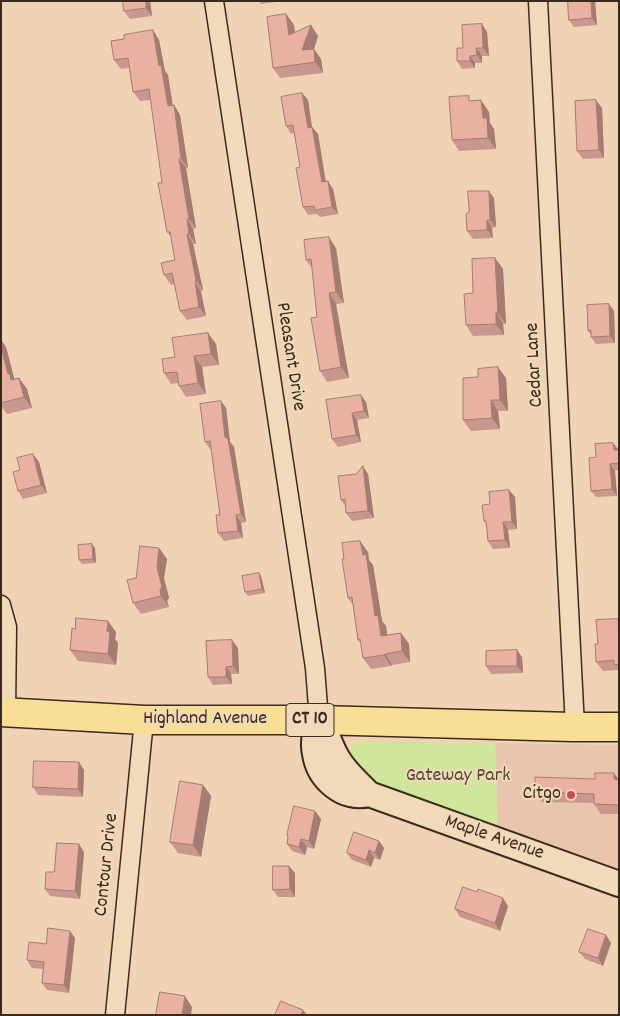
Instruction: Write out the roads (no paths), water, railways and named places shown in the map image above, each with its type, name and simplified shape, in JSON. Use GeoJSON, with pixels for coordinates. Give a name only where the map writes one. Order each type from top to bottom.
{"type":"FeatureCollection","features":[{"type":"Feature","properties":{"kind":"highway","name":"Highland Avenue"},"geometry":{"type":"LineString","coordinates":[[3,712],[144,720],[319,720],[619,727]]}},
{"type":"Feature","properties":{"kind":"street","name":"Pleasant Drive"},"geometry":{"type":"LineString","coordinates":[[214,1],[315,668],[319,720]]}},
{"type":"Feature","properties":{"kind":"street","name":"Cedar Lane"},"geometry":{"type":"LineString","coordinates":[[538,1],[575,727]]}},
{"type":"Feature","properties":{"kind":"street"},"geometry":{"type":"LineString","coordinates":[[1,605],[7,628],[3,712]]}},
{"type":"Feature","properties":{"kind":"street","name":"Contour Drive"},"geometry":{"type":"LineString","coordinates":[[115,1015],[144,720]]}},
{"type":"Feature","properties":{"kind":"street","name":"Maple Avenue"},"geometry":{"type":"LineString","coordinates":[[319,720],[326,731],[337,758],[369,794],[619,884]]}},
{"type":"Feature","properties":{"kind":"place","name":"Citgo"},"geometry":{"type":"Point","coordinates":[571,795]}},
{"type":"Feature","properties":{"kind":"park label","name":"Gateway Park"},"geometry":{"type":"Point","coordinates":[458,777]}}]}
